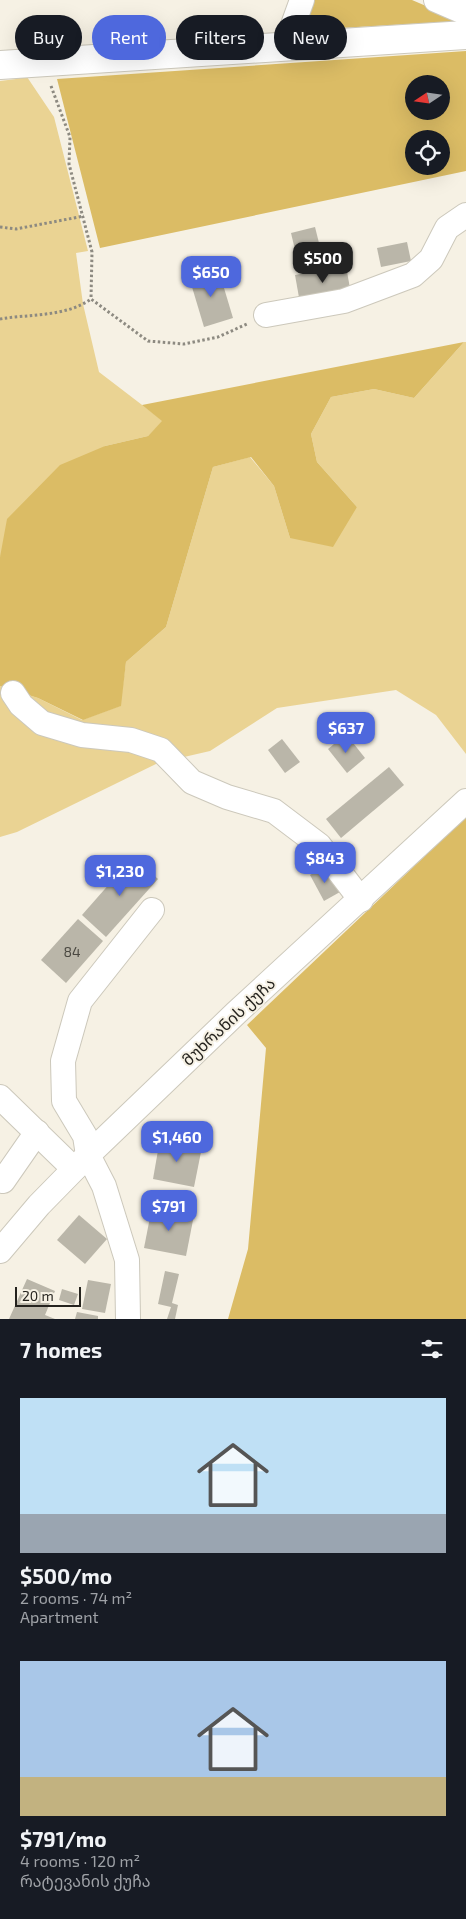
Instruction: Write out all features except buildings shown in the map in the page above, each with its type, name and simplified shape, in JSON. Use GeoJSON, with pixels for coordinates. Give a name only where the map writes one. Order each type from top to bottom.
{"type":"FeatureCollection","features":[{"type":"Feature","properties":{"kind":"main road"},"geometry":{"type":"LineString","coordinates":[[347,43],[466,35]]}},
{"type":"Feature","properties":{"kind":"main road"},"geometry":{"type":"LineString","coordinates":[[0,65],[274,48]]}},
{"type":"Feature","properties":{"kind":"street"},"geometry":{"type":"LineString","coordinates":[[297,15],[302,0]]}},
{"type":"Feature","properties":{"kind":"street"},"geometry":{"type":"LineString","coordinates":[[436,0],[466,13]]}},
{"type":"Feature","properties":{"kind":"street"},"geometry":{"type":"LineString","coordinates":[[266,315],[344,301],[413,275],[431,259],[447,228],[466,215]]}},
{"type":"Feature","properties":{"kind":"street"},"geometry":{"type":"LineString","coordinates":[[12,693],[42,723],[82,736],[131,740],[160,750],[192,782],[227,797],[274,811],[319,845],[360,900]]}},
{"type":"Feature","properties":{"kind":"street","name":"მუხრანის ქუჩა"},"geometry":{"type":"LineString","coordinates":[[0,1252],[39,1204],[81,1162],[236,1012],[466,801]]}},
{"type":"Feature","properties":{"kind":"street"},"geometry":{"type":"LineString","coordinates":[[81,1162],[85,1136],[64,1101],[63,1061],[80,1001],[152,910]]}},
{"type":"Feature","properties":{"kind":"street"},"geometry":{"type":"LineString","coordinates":[[0,1097],[37,1132],[81,1162],[104,1186],[127,1260],[128,1319]]}},
{"type":"Feature","properties":{"kind":"street"},"geometry":{"type":"LineString","coordinates":[[3,1181],[37,1132]]}},
{"type":"Feature","properties":{"kind":"path"},"geometry":{"type":"LineString","coordinates":[[43,63],[70,137],[69,164],[92,252],[91,299]]}},
{"type":"Feature","properties":{"kind":"path"},"geometry":{"type":"LineString","coordinates":[[0,227],[16,228],[84,216]]}},
{"type":"Feature","properties":{"kind":"path"},"geometry":{"type":"LineString","coordinates":[[91,299],[148,341],[184,344],[218,337],[266,315]]}},
{"type":"Feature","properties":{"kind":"path"},"geometry":{"type":"LineString","coordinates":[[0,319],[63,311],[91,299]]}},
{"type":"Feature","properties":{"kind":"shaded area"},"geometry":{"type":"Polygon","coordinates":[[[307,0],[412,0],[461,21],[347,28],[347,15],[304,14],[307,0]]]}},
{"type":"Feature","properties":{"kind":"shaded area"},"geometry":{"type":"Polygon","coordinates":[[[466,51],[466,171],[450,174],[450,130],[405,130],[405,175],[447,175],[100,248],[57,79],[466,51]]]}},
{"type":"Feature","properties":{"kind":"shaded area"},"geometry":{"type":"Polygon","coordinates":[[[25,74],[54,117],[88,251],[76,253],[83,304],[99,372],[163,421],[148,436],[105,446],[0,557],[0,81],[16,79],[25,74]]]}},
{"type":"Feature","properties":{"kind":"shaded area"},"geometry":{"type":"Polygon","coordinates":[[[464,342],[414,398],[374,389],[331,397],[311,434],[317,462],[357,507],[333,547],[290,538],[274,486],[251,457],[213,467],[166,627],[126,662],[121,706],[83,720],[38,698],[0,686],[0,557],[7,519],[60,465],[105,446],[148,436],[162,421],[142,405],[464,342]]]}},
{"type":"Feature","properties":{"kind":"shaded area"},"geometry":{"type":"Polygon","coordinates":[[[466,342],[466,754],[436,715],[396,690],[277,708],[210,751],[158,763],[17,832],[0,837],[0,686],[38,698],[82,720],[120,706],[126,662],[166,627],[213,467],[250,457],[274,486],[290,538],[357,507],[317,462],[311,434],[331,397],[374,389],[414,398],[466,342]]]}},
{"type":"Feature","properties":{"kind":"shaded area"},"geometry":{"type":"Polygon","coordinates":[[[466,817],[466,1319],[228,1319],[248,1249],[266,1048],[247,1025],[466,817]]]}}]}
